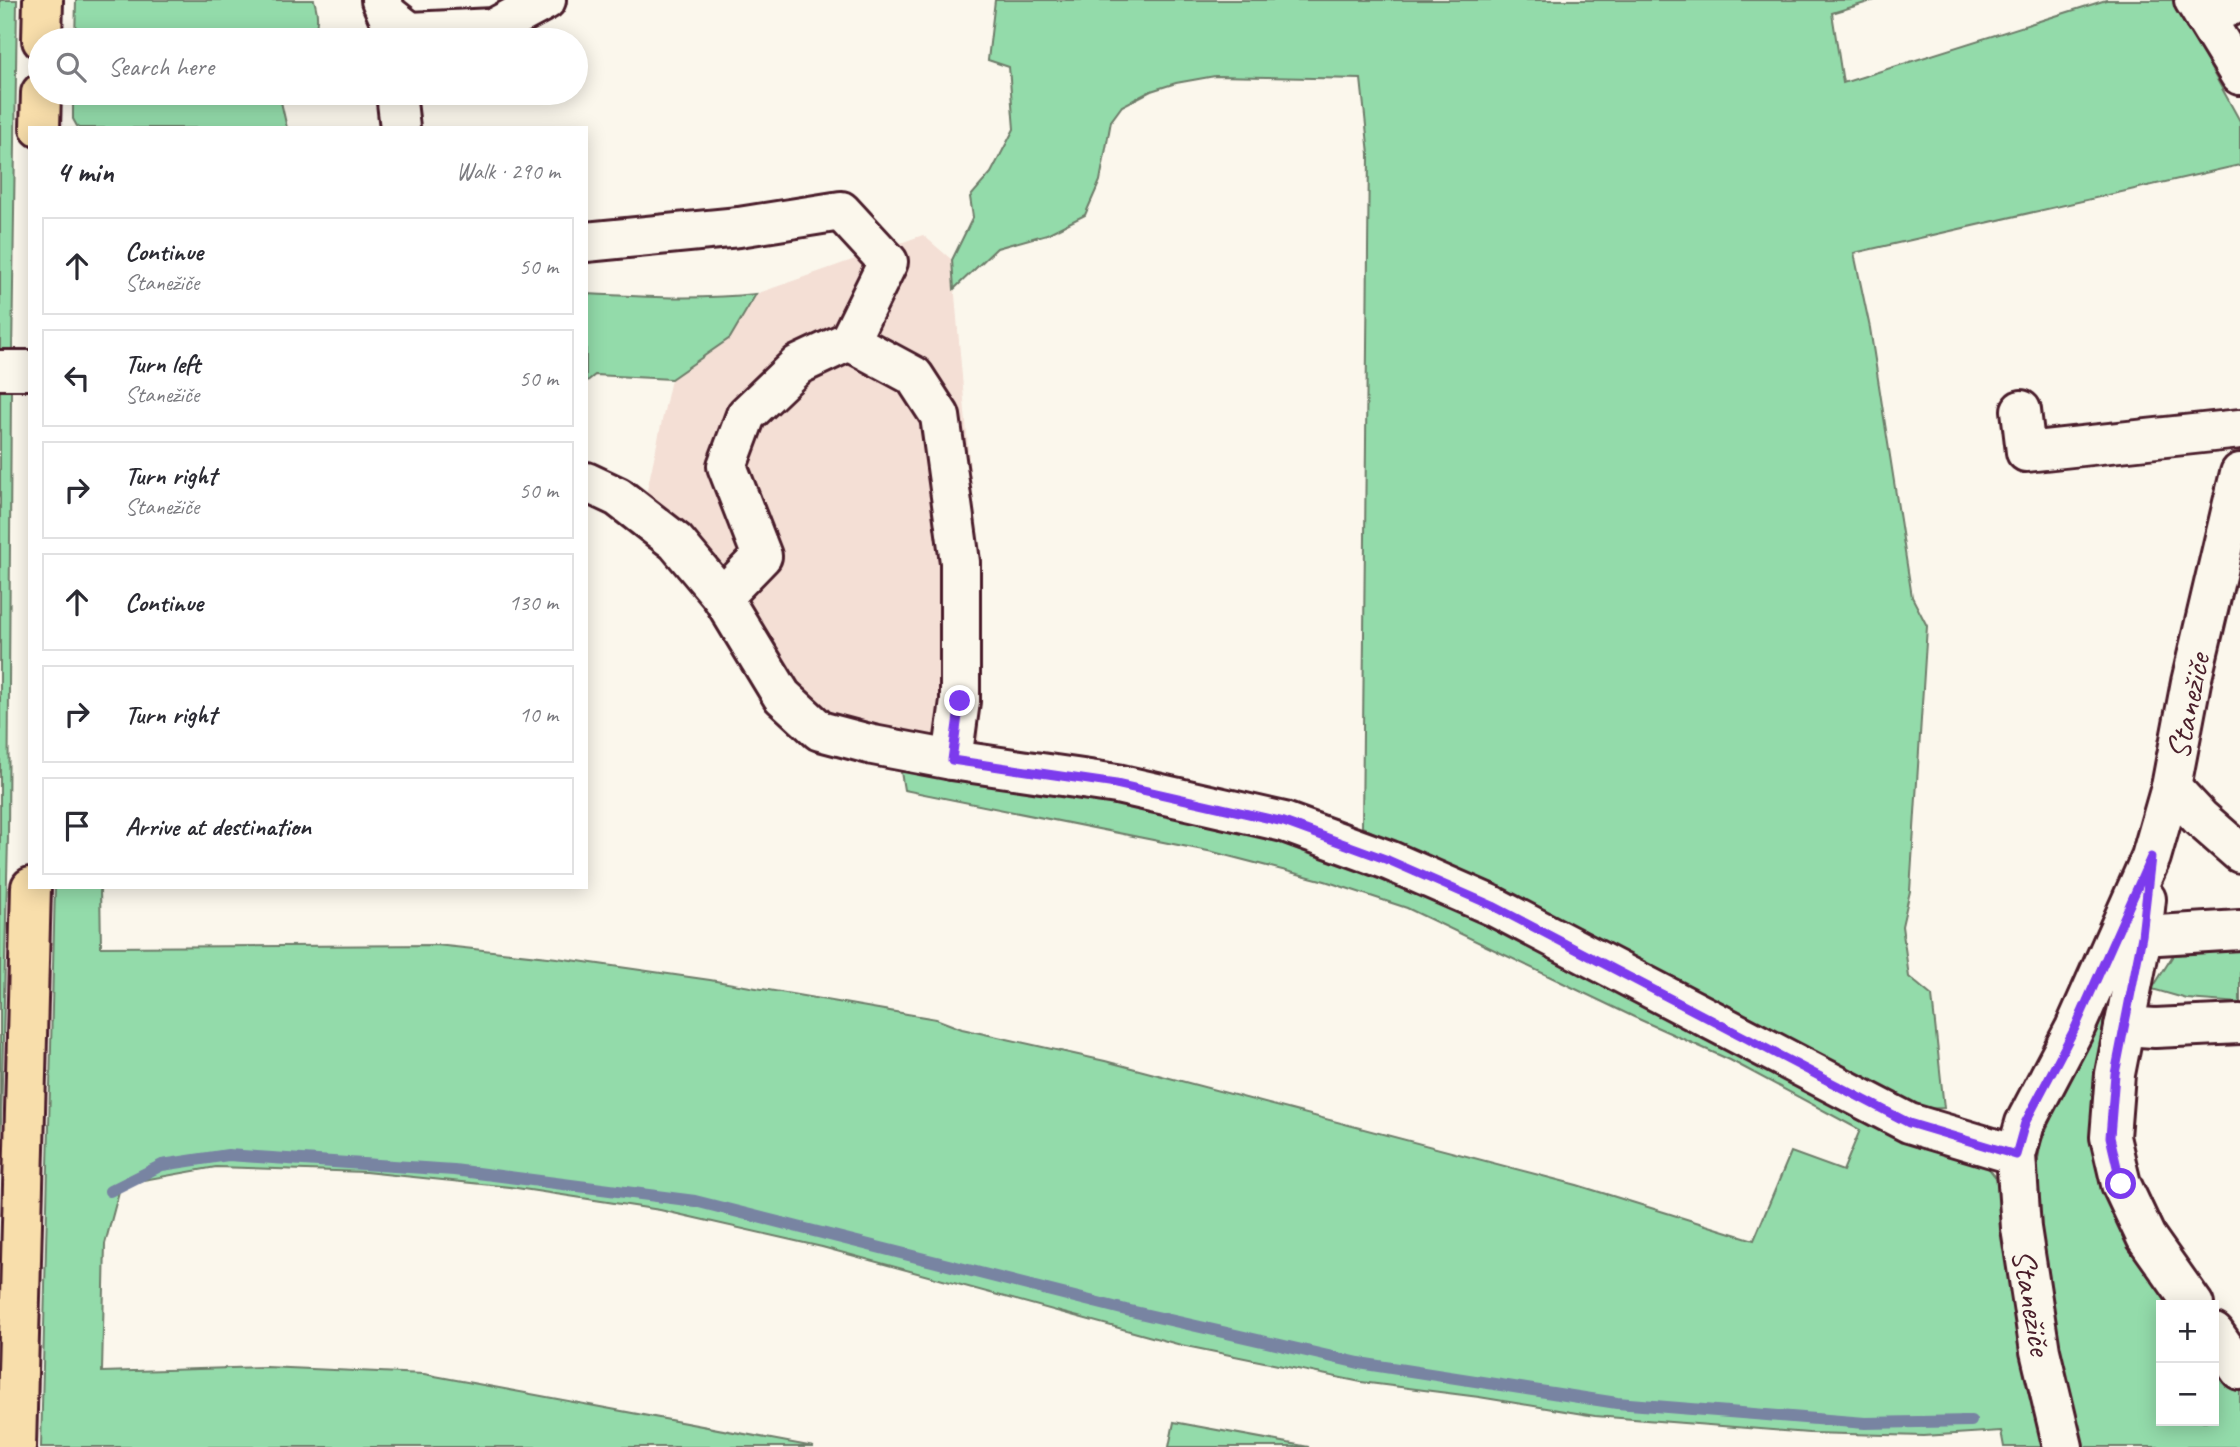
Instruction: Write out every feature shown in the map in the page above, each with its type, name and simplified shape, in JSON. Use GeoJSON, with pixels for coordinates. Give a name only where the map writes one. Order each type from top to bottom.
{"type":"FeatureCollection","features":[{"type":"Feature","properties":{"kind":"main road"},"geometry":{"type":"LineString","coordinates":[[42,28],[43,0]]}},
{"type":"Feature","properties":{"kind":"main road"},"geometry":{"type":"LineString","coordinates":[[40,126],[41,105]]}},
{"type":"Feature","properties":{"kind":"main road"},"geometry":{"type":"LineString","coordinates":[[16,1447],[31,889]]}},
{"type":"Feature","properties":{"kind":"street"},"geometry":{"type":"LineString","coordinates":[[381,0],[387,14],[401,28]]}},
{"type":"Feature","properties":{"kind":"street"},"geometry":{"type":"LineString","coordinates":[[494,28],[546,0]]}},
{"type":"Feature","properties":{"kind":"street"},"geometry":{"type":"LineString","coordinates":[[2240,2],[2199,9],[2240,75]]}},
{"type":"Feature","properties":{"kind":"street"},"geometry":{"type":"LineString","coordinates":[[397,105],[400,126]]}},
{"type":"Feature","properties":{"kind":"street"},"geometry":{"type":"LineString","coordinates":[[588,242],[739,227],[841,211],[888,262],[849,341],[799,365],[746,415],[727,466],[762,556],[722,597]]}},
{"type":"Feature","properties":{"kind":"street"},"geometry":{"type":"LineString","coordinates":[[849,341],[914,376],[940,416],[960,562],[960,701],[952,760]]}},
{"type":"Feature","properties":{"kind":"street"},"geometry":{"type":"LineString","coordinates":[[0,370],[28,370]]}},
{"type":"Feature","properties":{"kind":"street"},"geometry":{"type":"LineString","coordinates":[[2021,410],[2026,452],[2240,429]]}},
{"type":"Feature","properties":{"kind":"street","name":"Stanežiče"},"geometry":{"type":"LineString","coordinates":[[2063,1447],[2040,1351],[2021,1228],[2016,1155],[2025,1123],[2075,1028],[2151,857],[2171,786],[2191,682],[2240,473]]}},
{"type":"Feature","properties":{"kind":"street"},"geometry":{"type":"LineString","coordinates":[[588,483],[618,497],[676,542],[722,597],[782,696],[820,731],[873,745],[952,760],[1116,784],[1284,822],[1388,860],[1493,906],[1909,1123],[2016,1155]]}},
{"type":"Feature","properties":{"kind":"street"},"geometry":{"type":"LineString","coordinates":[[2171,786],[2200,818],[2240,853]]}},
{"type":"Feature","properties":{"kind":"street","name":"Stanežiče"},"geometry":{"type":"LineString","coordinates":[[2151,857],[2142,936],[2115,1074],[2110,1137],[2121,1184],[2146,1237],[2190,1300]]}},
{"type":"Feature","properties":{"kind":"street"},"geometry":{"type":"LineString","coordinates":[[2142,936],[2240,930]]}},
{"type":"Feature","properties":{"kind":"street"},"geometry":{"type":"LineString","coordinates":[[2124,1026],[2155,1028],[2240,1024]]}},
{"type":"Feature","properties":{"kind":"street"},"geometry":{"type":"LineString","coordinates":[[2219,1340],[2240,1370]]}},
{"type":"Feature","properties":{"kind":"shaded area"},"geometry":{"type":"Polygon","coordinates":[[[923,235],[952,260],[980,586],[979,745],[910,736],[826,713],[786,677],[646,495],[671,379],[730,338],[756,294],[923,235]]]}},
{"type":"Feature","properties":{"kind":"green space"},"geometry":{"type":"Polygon","coordinates":[[[0,0],[17,0],[12,356],[0,355],[0,0]]]}},
{"type":"Feature","properties":{"kind":"green space"},"geometry":{"type":"Polygon","coordinates":[[[76,0],[314,0],[317,21],[316,28],[75,28],[76,0]]]}},
{"type":"Feature","properties":{"kind":"green space"},"geometry":{"type":"Polygon","coordinates":[[[995,0],[1875,0],[1832,13],[1843,83],[2106,0],[2173,0],[2240,121],[2240,165],[1854,253],[1870,328],[1912,597],[1927,626],[1910,891],[1902,926],[1909,977],[1932,996],[1944,1108],[1918,1109],[1577,931],[1362,827],[1369,154],[1361,79],[1215,76],[1151,91],[1122,106],[1111,121],[1100,181],[1085,215],[1047,234],[997,248],[954,289],[952,260],[973,217],[970,197],[991,173],[1014,129],[1009,67],[988,60],[995,0]]]}},
{"type":"Feature","properties":{"kind":"green space"},"geometry":{"type":"Polygon","coordinates":[[[73,105],[282,105],[287,126],[77,126],[73,119],[73,105]]]}},
{"type":"Feature","properties":{"kind":"green space"},"geometry":{"type":"Polygon","coordinates":[[[588,294],[692,297],[756,294],[730,338],[671,379],[595,375],[588,380],[588,294]]]}},
{"type":"Feature","properties":{"kind":"green space"},"geometry":{"type":"Polygon","coordinates":[[[0,390],[11,390],[8,838],[0,1160],[0,390]]]}},
{"type":"Feature","properties":{"kind":"green space"},"geometry":{"type":"Polygon","coordinates":[[[900,766],[981,778],[1215,821],[1384,872],[1986,1165],[2001,1184],[2047,1447],[2004,1447],[2001,1431],[1924,1436],[1809,1433],[1595,1416],[1479,1397],[1361,1382],[1181,1345],[822,1247],[660,1210],[510,1187],[365,1172],[216,1167],[121,1184],[105,1244],[102,1372],[266,1367],[424,1374],[814,1447],[41,1447],[55,889],[100,889],[101,947],[436,945],[557,958],[710,980],[936,1019],[962,1029],[1105,1061],[1577,1185],[1754,1240],[1791,1152],[1843,1171],[1860,1130],[1730,1060],[1407,908],[1325,881],[1213,852],[904,790],[900,766]]]}},
{"type":"Feature","properties":{"kind":"green space"},"geometry":{"type":"Polygon","coordinates":[[[2240,940],[2240,1003],[2187,999],[2152,989],[2177,949],[2240,940]]]}},
{"type":"Feature","properties":{"kind":"green space"},"geometry":{"type":"Polygon","coordinates":[[[2127,947],[2101,1091],[2181,1300],[2156,1300],[2156,1426],[2219,1426],[2219,1358],[2240,1385],[2240,1447],[2079,1447],[2044,1280],[2035,1178],[2041,1141],[2127,947]]]}},
{"type":"Feature","properties":{"kind":"green space"},"geometry":{"type":"Polygon","coordinates":[[[1174,1422],[1309,1447],[1169,1447],[1174,1422]]]}},
{"type":"Feature","properties":{"kind":"waterway"},"geometry":{"type":"LineString","coordinates":[[110,1191],[162,1165],[228,1155],[454,1170],[695,1201],[1126,1310],[1359,1363],[1617,1403],[1865,1423],[1971,1421]]}},
{"type":"Feature","properties":{"kind":"route"},"geometry":{"type":"LineString","coordinates":[[960,701],[952,760],[1116,784],[1284,822],[1388,860],[1493,906],[1909,1123],[2016,1155],[2025,1123],[2075,1028],[2151,857],[2142,936],[2115,1074],[2110,1137],[2121,1184]]}}]}
